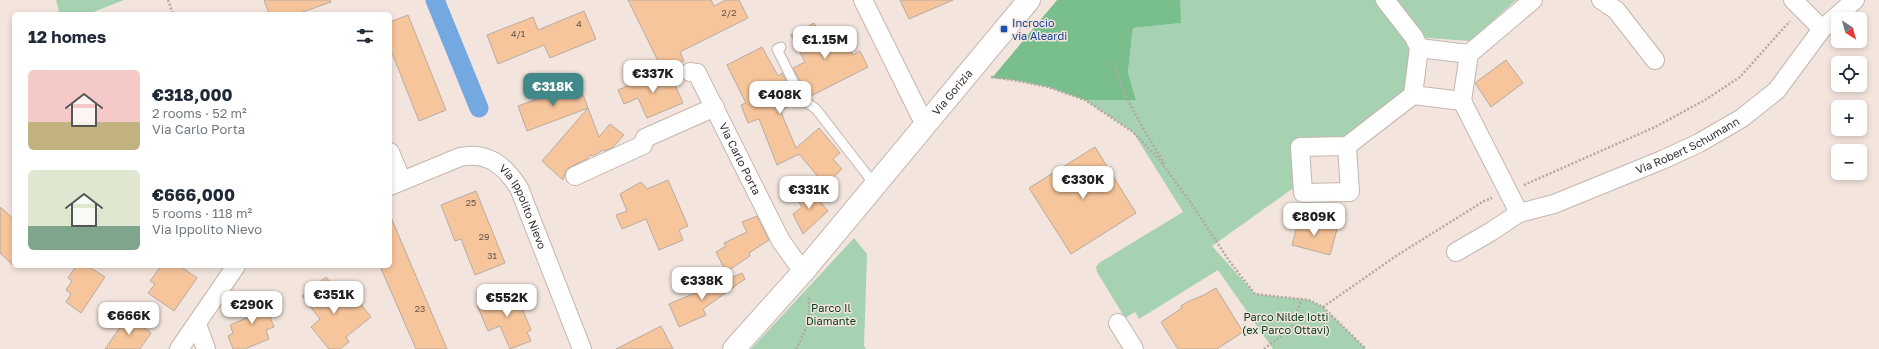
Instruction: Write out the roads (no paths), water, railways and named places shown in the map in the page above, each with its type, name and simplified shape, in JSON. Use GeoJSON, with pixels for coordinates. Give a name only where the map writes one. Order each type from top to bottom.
{"type":"FeatureCollection","features":[{"type":"Feature","properties":{"kind":"main road","name":"Via Gorizia"},"geometry":{"type":"LineString","coordinates":[[734,349],[799,277],[1029,0]]}},
{"type":"Feature","properties":{"kind":"street"},"geometry":{"type":"LineString","coordinates":[[863,0],[925,125]]}},
{"type":"Feature","properties":{"kind":"street"},"geometry":{"type":"LineString","coordinates":[[1385,0],[1414,36],[1419,48],[1413,95]]}},
{"type":"Feature","properties":{"kind":"street"},"geometry":{"type":"LineString","coordinates":[[1519,212],[1462,101],[1468,54],[1533,0]]}},
{"type":"Feature","properties":{"kind":"street"},"geometry":{"type":"LineString","coordinates":[[1601,0],[1616,10],[1654,60]]}},
{"type":"Feature","properties":{"kind":"street","name":"Via Robert Schumann"},"geometry":{"type":"LineString","coordinates":[[1456,252],[1492,231],[1519,212],[1554,204],[1662,160],[1699,143],[1742,118],[1777,90],[1822,29],[1855,0]]}},
{"type":"Feature","properties":{"kind":"street"},"geometry":{"type":"LineString","coordinates":[[1797,4],[1822,29]]}},
{"type":"Feature","properties":{"kind":"street"},"geometry":{"type":"LineString","coordinates":[[1419,48],[1468,54]]}},
{"type":"Feature","properties":{"kind":"street","name":"Via Carlo Porta"},"geometry":{"type":"LineString","coordinates":[[690,72],[697,73],[799,277]]}},
{"type":"Feature","properties":{"kind":"street"},"geometry":{"type":"LineString","coordinates":[[1347,146],[1413,95],[1462,101]]}},
{"type":"Feature","properties":{"kind":"street"},"geometry":{"type":"LineString","coordinates":[[575,176],[643,144],[645,138],[714,108]]}},
{"type":"Feature","properties":{"kind":"street","name":"Via Ippolito Nievo"},"geometry":{"type":"LineString","coordinates":[[392,163],[396,184],[451,159],[468,155],[487,157],[507,170],[519,188],[582,349]]}},
{"type":"Feature","properties":{"kind":"street"},"geometry":{"type":"LineString","coordinates":[[179,349],[235,268]]}},
{"type":"Feature","properties":{"kind":"street"},"geometry":{"type":"LineString","coordinates":[[1118,323],[1134,349]]}},
{"type":"Feature","properties":{"kind":"street"},"geometry":{"type":"LineString","coordinates":[[197,324],[206,349]]}},
{"type":"Feature","properties":{"kind":"lane"},"geometry":{"type":"LineString","coordinates":[[781,47],[777,49],[802,99],[816,109],[875,185]]}},
{"type":"Feature","properties":{"kind":"waterway"},"geometry":{"type":"LineString","coordinates":[[435,0],[479,108]]}},
{"type":"Feature","properties":{"kind":"place","name":"Incrocio via Aleardi"},"geometry":{"type":"Point","coordinates":[1004,29]}},
{"type":"Feature","properties":{"kind":"park label","name":"Parco Il Diamante"},"geometry":{"type":"Point","coordinates":[831,314]}},
{"type":"Feature","properties":{"kind":"park label","name":"Parco Nilde Iotti (ex Parco Ottavi)"},"geometry":{"type":"Point","coordinates":[1286,323]}}]}
